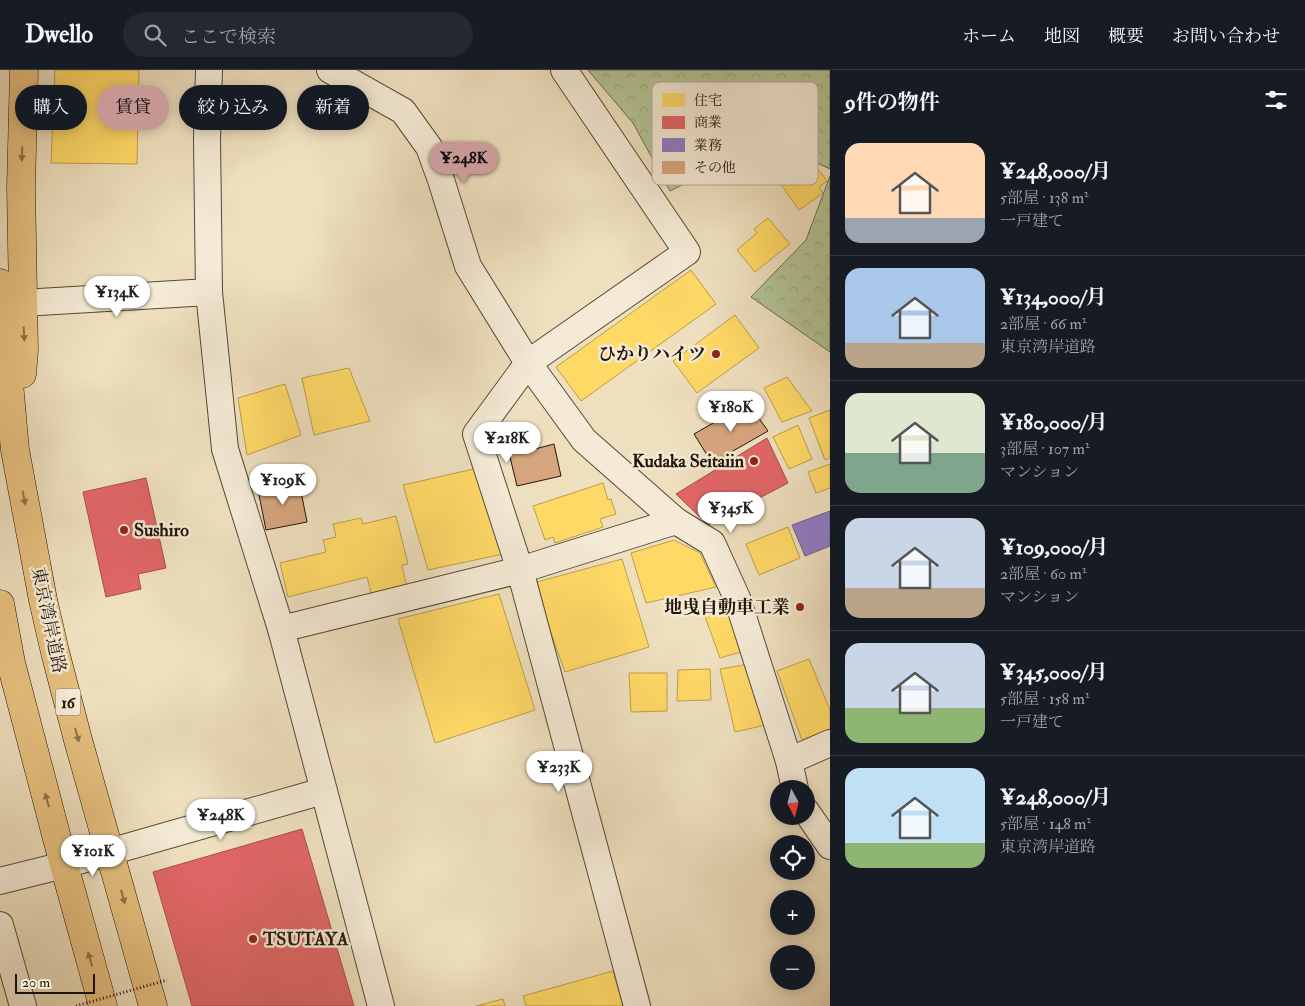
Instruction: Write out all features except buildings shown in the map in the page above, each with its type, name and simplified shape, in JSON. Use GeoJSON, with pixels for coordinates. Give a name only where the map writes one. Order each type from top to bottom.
{"type":"FeatureCollection","features":[{"type":"Feature","properties":{"kind":"highway","name":"16"},"geometry":{"type":"LineString","coordinates":[[15,450],[24,350],[21,188],[24,70]]}},
{"type":"Feature","properties":{"kind":"highway","name":"東京湾岸道路"},"geometry":{"type":"LineString","coordinates":[[0,284],[15,450],[43,600],[55,652],[153,1006]]}},
{"type":"Feature","properties":{"kind":"highway"},"geometry":{"type":"LineString","coordinates":[[0,604],[11,663],[103,1006]]}},
{"type":"Feature","properties":{"kind":"street"},"geometry":{"type":"LineString","coordinates":[[209,70],[207,139],[209,292],[225,449],[281,629],[322,791],[381,1006]]}},
{"type":"Feature","properties":{"kind":"street"},"geometry":{"type":"LineString","coordinates":[[330,70],[403,111],[429,147],[468,266],[528,363],[584,440],[676,521],[712,543],[737,598],[789,761],[793,780]]}},
{"type":"Feature","properties":{"kind":"street"},"geometry":{"type":"LineString","coordinates":[[564,70],[687,252],[528,363],[476,434],[520,570],[637,1006]]}},
{"type":"Feature","properties":{"kind":"street"},"geometry":{"type":"LineString","coordinates":[[22,303],[209,292]]}},
{"type":"Feature","properties":{"kind":"street"},"geometry":{"type":"LineString","coordinates":[[281,629],[520,570],[676,521]]}},
{"type":"Feature","properties":{"kind":"street"},"geometry":{"type":"LineString","coordinates":[[789,761],[830,743]]}},
{"type":"Feature","properties":{"kind":"street"},"geometry":{"type":"LineString","coordinates":[[0,881],[322,791]]}},
{"type":"Feature","properties":{"kind":"street"},"geometry":{"type":"LineString","coordinates":[[815,824],[830,846]]}},
{"type":"Feature","properties":{"kind":"street"},"geometry":{"type":"LineString","coordinates":[[0,924],[23,1006]]}},
{"type":"Feature","properties":{"kind":"path"},"geometry":{"type":"LineString","coordinates":[[76,1006],[166,980]]}},
{"type":"Feature","properties":{"kind":"green space"},"geometry":{"type":"Polygon","coordinates":[[[588,70],[830,70],[830,169],[818,163],[818,82],[652,82],[652,158],[633,123],[588,70]]]}},
{"type":"Feature","properties":{"kind":"green space"},"geometry":{"type":"Polygon","coordinates":[[[830,176],[830,352],[751,297],[806,240],[830,176]]]}},
{"type":"Feature","properties":{"kind":"green space"},"geometry":{"type":"Polygon","coordinates":[[[667,185],[682,185],[670,191],[667,185]]]}},
{"type":"Feature","properties":{"kind":"place","name":"ひかりハイツ"},"geometry":{"type":"Point","coordinates":[716,354]}},
{"type":"Feature","properties":{"kind":"place","name":"Kudaka Seitaiin"},"geometry":{"type":"Point","coordinates":[754,461]}},
{"type":"Feature","properties":{"kind":"place","name":"Sushiro"},"geometry":{"type":"Point","coordinates":[124,530]}},
{"type":"Feature","properties":{"kind":"place","name":"地曵自動車工業"},"geometry":{"type":"Point","coordinates":[800,607]}},
{"type":"Feature","properties":{"kind":"place","name":"TSUTAYA"},"geometry":{"type":"Point","coordinates":[253,939]}}]}
